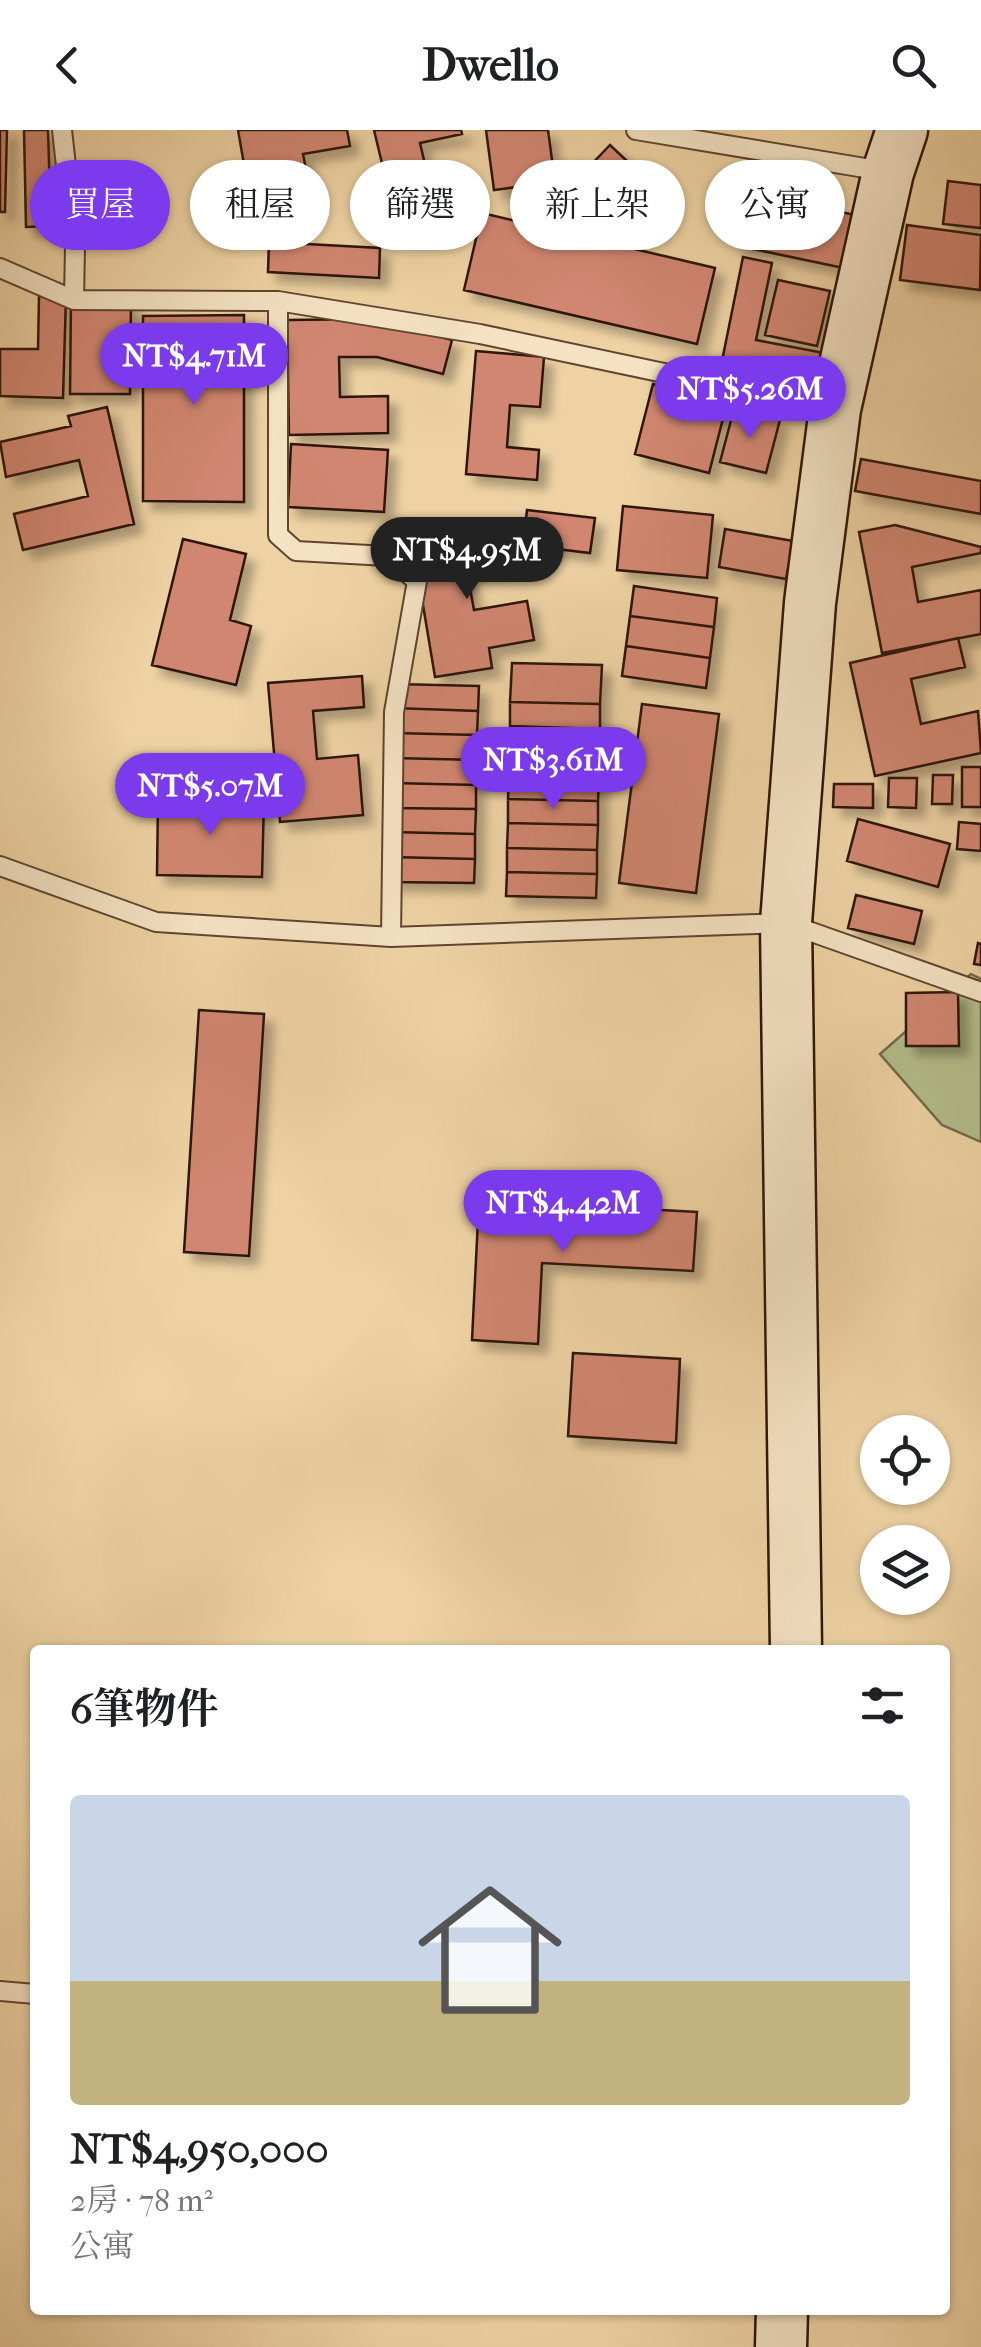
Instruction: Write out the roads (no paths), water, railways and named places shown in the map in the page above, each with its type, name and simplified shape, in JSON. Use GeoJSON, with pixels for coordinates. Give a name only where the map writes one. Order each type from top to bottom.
{"type":"FeatureCollection","features":[{"type":"Feature","properties":{"kind":"street"},"geometry":{"type":"LineString","coordinates":[[796,1645],[786,923],[810,603],[835,409],[895,151]]}},
{"type":"Feature","properties":{"kind":"street"},"geometry":{"type":"LineString","coordinates":[[781,2347],[782,2315]]}},
{"type":"Feature","properties":{"kind":"lane"},"geometry":{"type":"LineString","coordinates":[[62,130],[76,246],[74,300]]}},
{"type":"Feature","properties":{"kind":"lane"},"geometry":{"type":"LineString","coordinates":[[636,130],[895,151]]}},
{"type":"Feature","properties":{"kind":"lane"},"geometry":{"type":"LineString","coordinates":[[0,268],[74,300],[278,301],[480,334],[835,409]]}},
{"type":"Feature","properties":{"kind":"lane"},"geometry":{"type":"LineString","coordinates":[[278,301],[278,536],[296,551],[387,556],[416,581],[394,712],[391,937]]}},
{"type":"Feature","properties":{"kind":"lane"},"geometry":{"type":"LineString","coordinates":[[0,866],[156,922],[391,937],[786,923],[981,992]]}},
{"type":"Feature","properties":{"kind":"lane"},"geometry":{"type":"LineString","coordinates":[[0,1991],[30,1994]]}}]}
